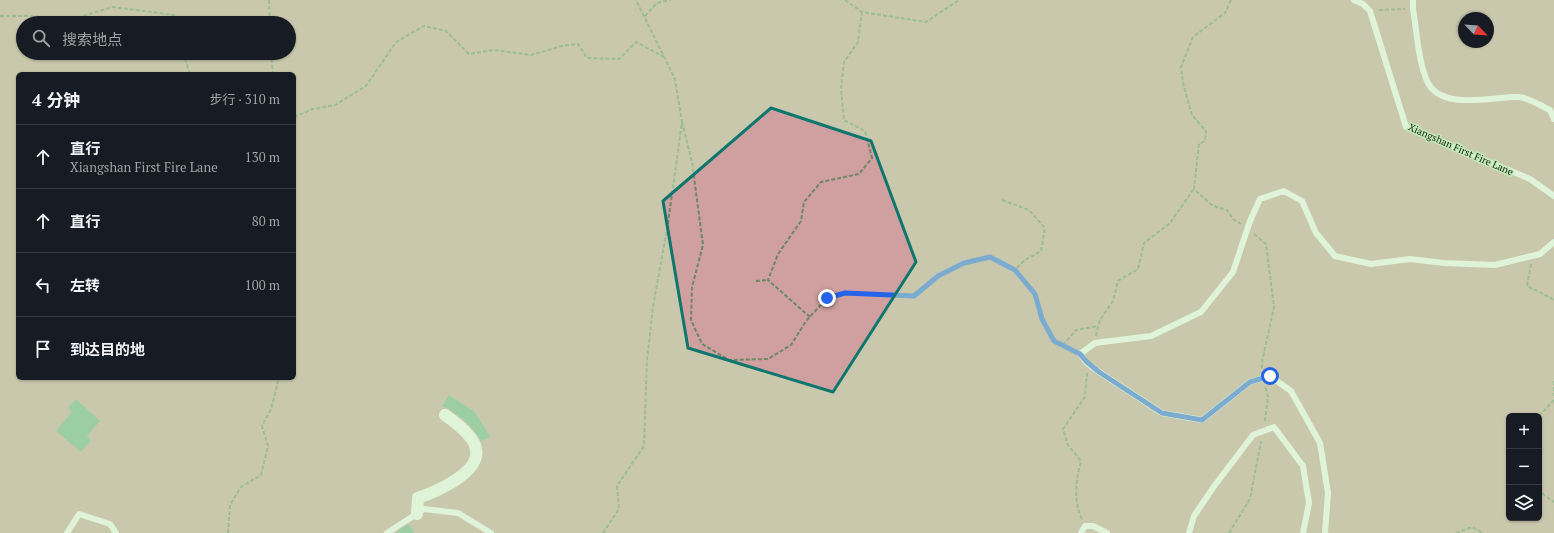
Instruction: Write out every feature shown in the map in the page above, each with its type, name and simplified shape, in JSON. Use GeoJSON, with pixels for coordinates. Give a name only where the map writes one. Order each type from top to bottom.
{"type":"FeatureCollection","features":[{"type":"Feature","properties":{"kind":"street"},"geometry":{"type":"LineString","coordinates":[[417,514],[418,498],[452,484],[464,474],[476,455],[476,447],[460,426],[445,416]]}},
{"type":"Feature","properties":{"kind":"lane"},"geometry":{"type":"LineString","coordinates":[[1354,0],[1363,4],[1370,11]]}},
{"type":"Feature","properties":{"kind":"lane"},"geometry":{"type":"LineString","coordinates":[[1413,0],[1419,49],[1428,83],[1440,96],[1465,101],[1520,97],[1550,110],[1554,119]]}},
{"type":"Feature","properties":{"kind":"lane","name":"Xiangshan First Fire Lane"},"geometry":{"type":"LineString","coordinates":[[1370,11],[1406,127],[1530,179],[1554,196]]}},
{"type":"Feature","properties":{"kind":"lane"},"geometry":{"type":"LineString","coordinates":[[1325,533],[1328,493],[1320,443],[1291,391],[1270,376],[1250,382],[1202,420],[1162,413],[1087,362],[1080,354],[1095,343],[1151,336],[1201,312],[1233,272],[1250,221],[1260,199],[1284,190],[1302,201],[1316,234],[1335,256],[1371,264],[1410,259],[1444,263],[1495,265],[1540,254],[1554,242]]}},
{"type":"Feature","properties":{"kind":"lane"},"geometry":{"type":"LineString","coordinates":[[1189,533],[1194,516],[1253,435],[1274,427],[1303,466],[1309,503],[1303,533]]}},
{"type":"Feature","properties":{"kind":"lane"},"geometry":{"type":"LineString","coordinates":[[387,533],[424,509],[458,513],[491,533]]}},
{"type":"Feature","properties":{"kind":"lane"},"geometry":{"type":"LineString","coordinates":[[67,533],[79,514],[110,524],[116,533]]}},
{"type":"Feature","properties":{"kind":"lane"},"geometry":{"type":"LineString","coordinates":[[1081,533],[1085,526],[1093,526],[1107,533]]}},
{"type":"Feature","properties":{"kind":"path"},"geometry":{"type":"LineString","coordinates":[[269,0],[270,16]]}},
{"type":"Feature","properties":{"kind":"path"},"geometry":{"type":"LineString","coordinates":[[636,0],[675,79],[682,122],[692,162],[703,245],[692,287],[691,320],[702,344],[729,360],[768,359],[791,345],[810,317],[827,298],[845,293],[914,296],[938,276],[964,263],[990,257],[1015,270],[1035,294],[1042,319],[1054,341],[1080,354]]}},
{"type":"Feature","properties":{"kind":"path"},"geometry":{"type":"LineString","coordinates":[[645,17],[657,3],[670,0]]}},
{"type":"Feature","properties":{"kind":"path"},"geometry":{"type":"LineString","coordinates":[[845,0],[862,12],[926,22],[959,0]]}},
{"type":"Feature","properties":{"kind":"path"},"geometry":{"type":"LineString","coordinates":[[83,16],[113,7],[174,16]]}},
{"type":"Feature","properties":{"kind":"path"},"geometry":{"type":"LineString","coordinates":[[1370,11],[1413,9]]}},
{"type":"Feature","properties":{"kind":"path"},"geometry":{"type":"LineString","coordinates":[[768,280],[778,254],[801,221],[804,202],[820,182],[859,174],[872,158],[865,130],[844,120],[841,89],[844,62],[858,42],[862,12]]}},
{"type":"Feature","properties":{"kind":"path"},"geometry":{"type":"LineString","coordinates":[[0,16],[30,16]]}},
{"type":"Feature","properties":{"kind":"path"},"geometry":{"type":"LineString","coordinates":[[296,116],[313,109],[335,105],[366,86],[396,42],[424,26],[446,30],[469,54],[494,50],[531,55],[562,46],[578,44],[587,58],[619,59],[636,42],[664,57]]}},
{"type":"Feature","properties":{"kind":"path"},"geometry":{"type":"LineString","coordinates":[[185,60],[189,72]]}},
{"type":"Feature","properties":{"kind":"path"},"geometry":{"type":"LineString","coordinates":[[272,60],[273,72]]}},
{"type":"Feature","properties":{"kind":"path"},"geometry":{"type":"LineString","coordinates":[[603,533],[619,509],[617,486],[644,446],[647,360],[653,307],[668,223],[682,122]]}},
{"type":"Feature","properties":{"kind":"path"},"geometry":{"type":"LineString","coordinates":[[1095,343],[1100,320],[1113,301],[1118,281],[1138,269],[1144,243],[1170,223],[1194,189]]}},
{"type":"Feature","properties":{"kind":"path"},"geometry":{"type":"LineString","coordinates":[[1002,200],[1030,210],[1045,228],[1041,251],[1025,260],[1015,270]]}},
{"type":"Feature","properties":{"kind":"path"},"geometry":{"type":"LineString","coordinates":[[1533,255],[1527,286],[1554,301]]}},
{"type":"Feature","properties":{"kind":"path"},"geometry":{"type":"LineString","coordinates":[[756,281],[768,280],[810,317]]}},
{"type":"Feature","properties":{"kind":"path"},"geometry":{"type":"LineString","coordinates":[[1063,345],[1076,330],[1098,326]]}},
{"type":"Feature","properties":{"kind":"path"},"geometry":{"type":"LineString","coordinates":[[1085,526],[1076,508],[1077,478],[1081,461],[1068,444],[1063,429],[1085,397],[1087,362]]}},
{"type":"Feature","properties":{"kind":"path"},"geometry":{"type":"LineString","coordinates":[[228,533],[230,505],[241,487],[261,475],[268,446],[262,426],[271,409],[278,380]]}},
{"type":"Feature","properties":{"kind":"path"},"geometry":{"type":"LineString","coordinates":[[1554,380],[1554,396]]}},
{"type":"Feature","properties":{"kind":"path"},"geometry":{"type":"LineString","coordinates":[[1542,413],[1554,400]]}},
{"type":"Feature","properties":{"kind":"path"},"geometry":{"type":"LineString","coordinates":[[1542,492],[1554,502]]}},
{"type":"Feature","properties":{"kind":"path"},"geometry":{"type":"LineString","coordinates":[[1456,533],[1472,526],[1484,533]]}},
{"type":"Feature","properties":{"kind":"highlighted area"},"geometry":{"type":"Polygon","coordinates":[[[771,108],[871,141],[916,262],[833,392],[688,348],[663,201],[771,108]]]}},
{"type":"Feature","properties":{"kind":"shaded area"},"geometry":{"type":"Polygon","coordinates":[[[0,0],[1554,0],[1554,533],[0,533],[0,0]]]}},
{"type":"Feature","properties":{"kind":"building"},"geometry":{"type":"Polygon","coordinates":[[[449,395],[475,412],[490,437],[481,441],[474,430],[464,420],[449,409],[442,406],[449,395]]]}},
{"type":"Feature","properties":{"kind":"building"},"geometry":{"type":"Polygon","coordinates":[[[76,399],[100,421],[87,436],[91,440],[81,452],[56,431],[72,412],[68,408],[76,399]]]}},
{"type":"Feature","properties":{"kind":"building"},"geometry":{"type":"Polygon","coordinates":[[[408,524],[415,533],[395,533],[408,524]]]}},
{"type":"Feature","properties":{"kind":"route"},"geometry":{"type":"LineString","coordinates":[[827,298],[845,293],[914,296],[938,276],[964,263],[990,257],[1015,270],[1035,294],[1042,319],[1054,341],[1080,354],[1099,372],[1162,413],[1202,420],[1250,382],[1270,376]]}}]}
